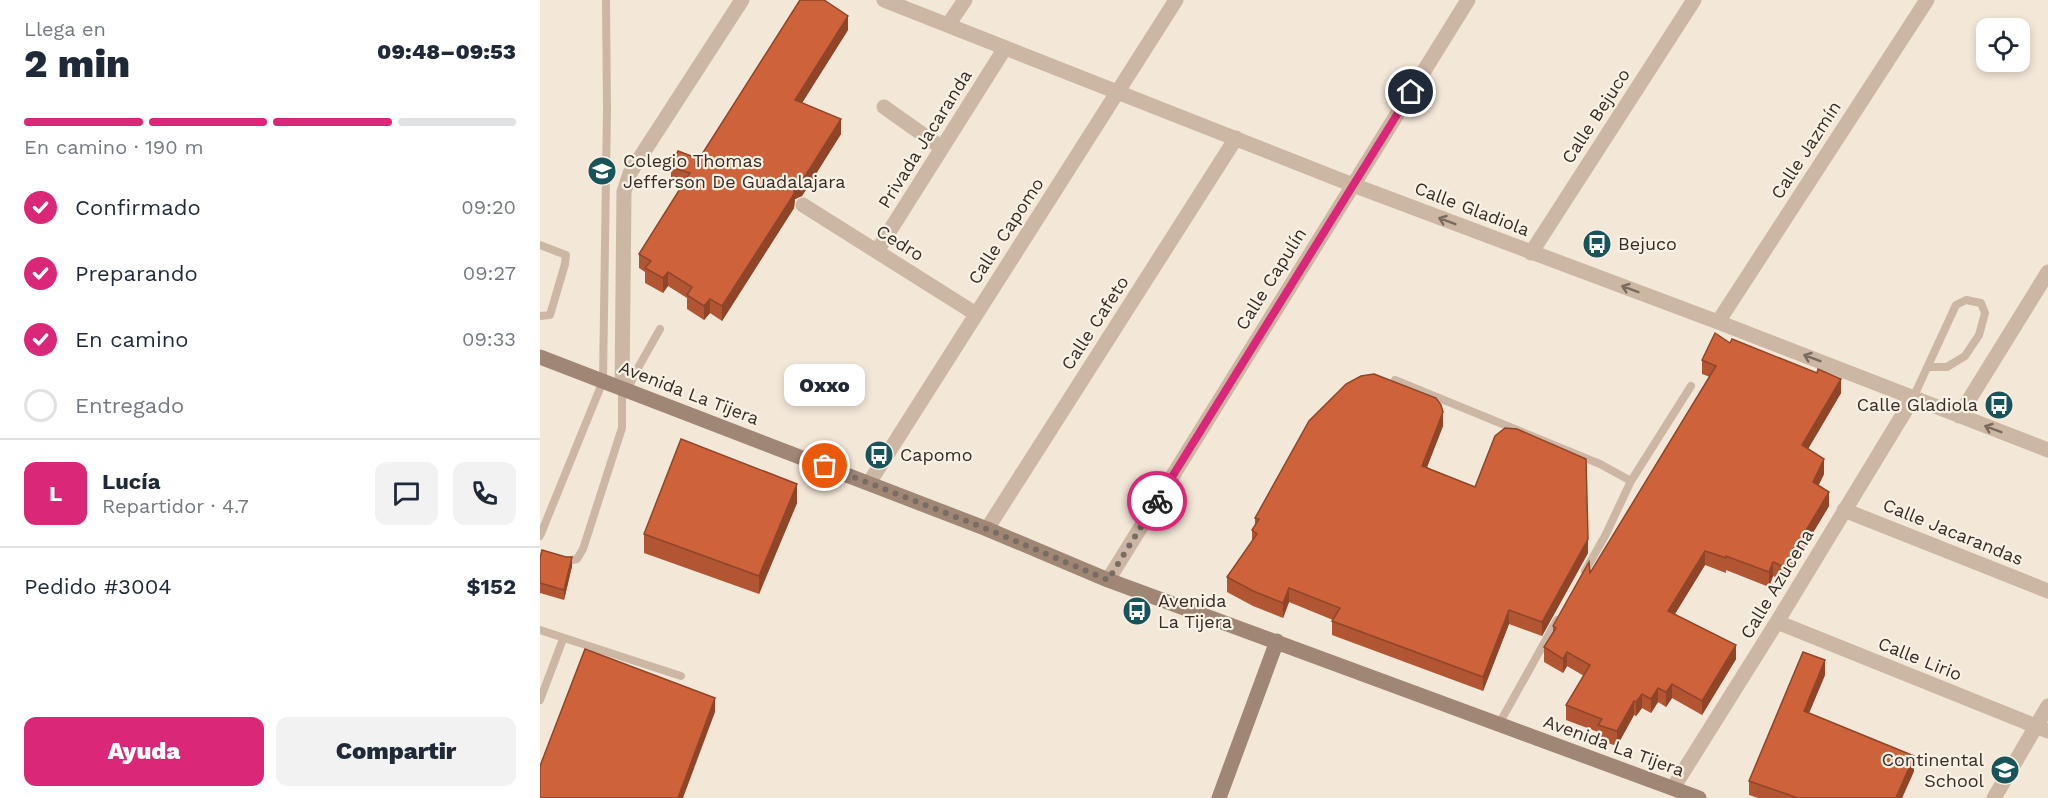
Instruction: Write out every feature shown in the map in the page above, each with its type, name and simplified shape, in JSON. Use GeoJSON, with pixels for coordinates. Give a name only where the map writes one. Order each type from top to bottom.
{"type":"FeatureCollection","features":[{"type":"Feature","properties":{"kind":"main road","name":"Avenida La Tijera"},"geometry":{"type":"LineString","coordinates":[[540,357],[987,529],[1108,580],[1699,798]]}},
{"type":"Feature","properties":{"kind":"main road"},"geometry":{"type":"LineString","coordinates":[[1219,798],[1277,641]]}},
{"type":"Feature","properties":{"kind":"street"},"geometry":{"type":"LineString","coordinates":[[625,389],[624,192],[630,173],[742,0]]}},
{"type":"Feature","properties":{"kind":"street","name":"Calle Gladiola"},"geometry":{"type":"LineString","coordinates":[[884,0],[1353,185],[1718,322],[2048,450]]}},
{"type":"Feature","properties":{"kind":"street"},"geometry":{"type":"LineString","coordinates":[[948,25],[965,0]]}},
{"type":"Feature","properties":{"kind":"street","name":"Calle Capomo"},"geometry":{"type":"LineString","coordinates":[[869,483],[1176,0]]}},
{"type":"Feature","properties":{"kind":"street","name":"Calle Capulín"},"geometry":{"type":"LineString","coordinates":[[1108,580],[1468,0]]}},
{"type":"Feature","properties":{"kind":"street","name":"Calle Bejuco"},"geometry":{"type":"LineString","coordinates":[[1531,253],[1694,0]]}},
{"type":"Feature","properties":{"kind":"street","name":"Calle Jazmín"},"geometry":{"type":"LineString","coordinates":[[1718,322],[1927,0]]}},
{"type":"Feature","properties":{"kind":"street","name":"Privada Jacaranda"},"geometry":{"type":"LineString","coordinates":[[877,251],[1005,48]]}},
{"type":"Feature","properties":{"kind":"street"},"geometry":{"type":"LineString","coordinates":[[884,107],[942,148]]}},
{"type":"Feature","properties":{"kind":"street","name":"Calle Cafeto"},"geometry":{"type":"LineString","coordinates":[[987,529],[1236,138]]}},
{"type":"Feature","properties":{"kind":"street","name":"Cedro"},"geometry":{"type":"LineString","coordinates":[[803,205],[976,314]]}},
{"type":"Feature","properties":{"kind":"street"},"geometry":{"type":"LineString","coordinates":[[1959,416],[2048,273]]}},
{"type":"Feature","properties":{"kind":"street","name":"Calle Azucena"},"geometry":{"type":"LineString","coordinates":[[1673,788],[1913,398]]}},
{"type":"Feature","properties":{"kind":"street","name":"Calle Jacarandas"},"geometry":{"type":"LineString","coordinates":[[1844,510],[2048,591]]}},
{"type":"Feature","properties":{"kind":"street","name":"Calle Lirio"},"geometry":{"type":"LineString","coordinates":[[1777,622],[2042,729]]}},
{"type":"Feature","properties":{"kind":"street"},"geometry":{"type":"LineString","coordinates":[[1994,798],[2042,729],[2048,706]]}},
{"type":"Feature","properties":{"kind":"lane"},"geometry":{"type":"LineString","coordinates":[[540,536],[603,381],[607,109],[606,0]]}},
{"type":"Feature","properties":{"kind":"lane"},"geometry":{"type":"LineString","coordinates":[[540,245],[566,255],[550,315],[540,316]]}},
{"type":"Feature","properties":{"kind":"lane"},"geometry":{"type":"LineString","coordinates":[[1913,398],[1956,305],[1966,300],[1981,303],[1985,313],[1979,335],[1965,356],[1947,367],[1928,367]]}},
{"type":"Feature","properties":{"kind":"lane"},"geometry":{"type":"LineString","coordinates":[[559,558],[568,561],[577,559],[584,549],[622,428],[625,389],[660,329]]}},
{"type":"Feature","properties":{"kind":"lane"},"geometry":{"type":"LineString","coordinates":[[1395,380],[1600,464],[1631,481]]}},
{"type":"Feature","properties":{"kind":"lane"},"geometry":{"type":"LineString","coordinates":[[1582,577],[1605,536],[1631,481],[1691,386]]}},
{"type":"Feature","properties":{"kind":"lane"},"geometry":{"type":"LineString","coordinates":[[1499,724],[1564,608]]}},
{"type":"Feature","properties":{"kind":"lane"},"geometry":{"type":"LineString","coordinates":[[540,630],[681,676]]}},
{"type":"Feature","properties":{"kind":"lane"},"geometry":{"type":"LineString","coordinates":[[540,700],[563,639]]}},
{"type":"Feature","properties":{"kind":"building"},"geometry":{"type":"Polygon","coordinates":[[[800,0],[824,0],[848,16],[795,100],[841,119],[802,181],[795,185],[794,194],[722,306],[710,299],[704,306],[687,295],[692,287],[668,272],[663,278],[645,268],[651,261],[639,254],[690,173],[671,167],[678,151],[699,159],[800,0]]]}},
{"type":"Feature","properties":{"kind":"building"},"geometry":{"type":"Polygon","coordinates":[[[1715,333],[1730,343],[1732,339],[1817,373],[1818,369],[1841,379],[1802,445],[1824,459],[1813,482],[1829,492],[1784,567],[1773,562],[1769,572],[1705,551],[1668,611],[1736,645],[1702,701],[1672,684],[1666,692],[1658,688],[1651,699],[1642,694],[1636,702],[1634,701],[1617,731],[1598,725],[1602,719],[1566,705],[1590,665],[1567,652],[1563,659],[1544,647],[1556,628],[1553,626],[1589,562],[1590,573],[1716,366],[1702,360],[1715,333]]]}},
{"type":"Feature","properties":{"kind":"building"},"geometry":{"type":"Polygon","coordinates":[[[1374,374],[1436,398],[1441,405],[1443,412],[1422,466],[1475,487],[1495,436],[1505,428],[1517,429],[1586,459],[1588,539],[1542,622],[1509,610],[1483,677],[1332,621],[1340,608],[1289,588],[1283,603],[1227,577],[1257,534],[1252,530],[1259,519],[1255,518],[1309,421],[1346,384],[1361,376],[1374,374]]]}},
{"type":"Feature","properties":{"kind":"building"},"geometry":{"type":"Polygon","coordinates":[[[681,439],[797,484],[759,576],[644,534],[681,439]]]}},
{"type":"Feature","properties":{"kind":"building"},"geometry":{"type":"Polygon","coordinates":[[[542,550],[572,557],[564,590],[540,583],[542,550]]]}},
{"type":"Feature","properties":{"kind":"building"},"geometry":{"type":"Polygon","coordinates":[[[585,649],[715,698],[678,798],[540,798],[540,766],[585,649]]]}},
{"type":"Feature","properties":{"kind":"building"},"geometry":{"type":"Polygon","coordinates":[[[1803,652],[1825,660],[1804,711],[1914,756],[1896,798],[1798,798],[1749,781],[1803,652]]]}},
{"type":"Feature","properties":{"kind":"way so far"},"geometry":{"type":"LineString","coordinates":[[825,466],[987,529],[1108,580],[1157,501]]}},
{"type":"Feature","properties":{"kind":"place","name":"Colegio Thomas Jefferson De Guadalajara"},"geometry":{"type":"Point","coordinates":[602,171]}},
{"type":"Feature","properties":{"kind":"place","name":"Bejuco"},"geometry":{"type":"Point","coordinates":[1597,244]}},
{"type":"Feature","properties":{"kind":"place","name":"Calle Gladiola"},"geometry":{"type":"Point","coordinates":[1999,405]}},
{"type":"Feature","properties":{"kind":"place","name":"Capomo"},"geometry":{"type":"Point","coordinates":[879,455]}},
{"type":"Feature","properties":{"kind":"place","name":"Oxxo"},"geometry":{"type":"Point","coordinates":[825,466]}},
{"type":"Feature","properties":{"kind":"place","name":"Avenida La Tijera"},"geometry":{"type":"Point","coordinates":[1137,611]}},
{"type":"Feature","properties":{"kind":"place","name":"Continental School"},"geometry":{"type":"Point","coordinates":[2005,770]}},
{"type":"Feature","properties":{"kind":"route"},"geometry":{"type":"LineString","coordinates":[[1157,501],[1411,92]]}}]}
